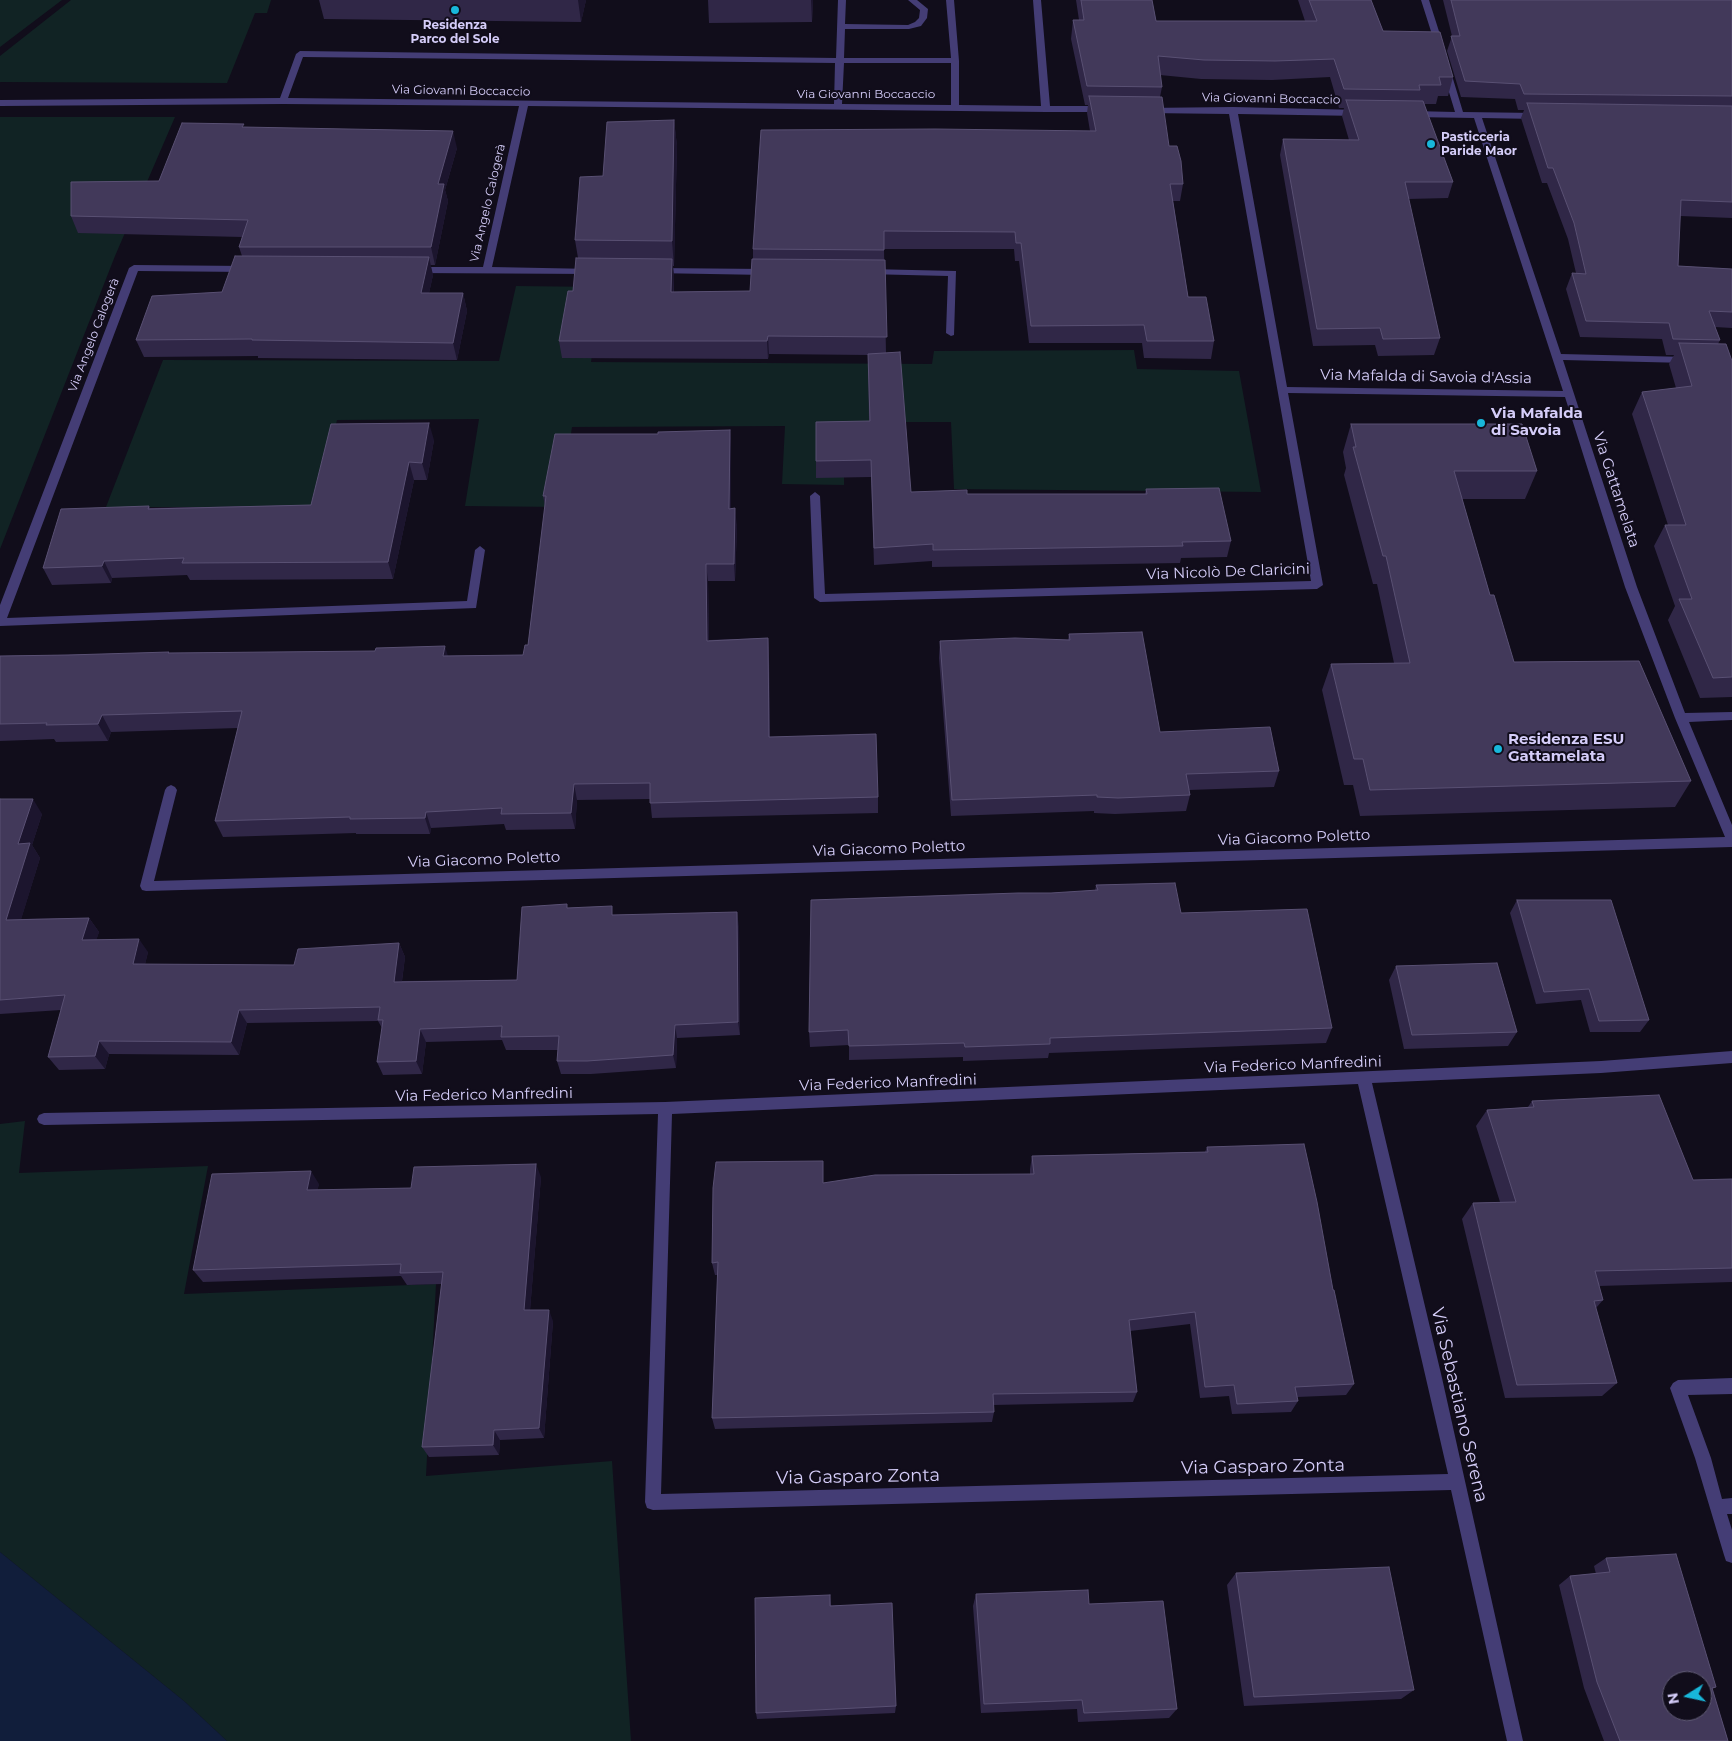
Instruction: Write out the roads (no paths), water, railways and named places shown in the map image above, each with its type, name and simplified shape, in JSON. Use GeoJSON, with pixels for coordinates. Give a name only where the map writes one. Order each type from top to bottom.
{"type":"FeatureCollection","features":[{"type":"Feature","properties":{"kind":"street"},"geometry":{"type":"LineString","coordinates":[[838,107],[842,0]]}},
{"type":"Feature","properties":{"kind":"street"},"geometry":{"type":"LineString","coordinates":[[840,26],[909,27],[918,24],[923,18],[924,9],[912,0]]}},
{"type":"Feature","properties":{"kind":"street"},"geometry":{"type":"LineString","coordinates":[[950,0],[955,61],[955,108]]}},
{"type":"Feature","properties":{"kind":"street"},"geometry":{"type":"LineString","coordinates":[[1037,0],[1046,109]]}},
{"type":"Feature","properties":{"kind":"street"},"geometry":{"type":"LineString","coordinates":[[1425,0],[1442,53]]}},
{"type":"Feature","properties":{"kind":"street"},"geometry":{"type":"LineString","coordinates":[[283,101],[300,54],[955,61]]}},
{"type":"Feature","properties":{"kind":"street"},"geometry":{"type":"LineString","coordinates":[[1444,62],[1460,115]]}},
{"type":"Feature","properties":{"kind":"street","name":"Via Giovanni Boccaccio"},"geometry":{"type":"LineString","coordinates":[[0,103],[283,101],[1115,109]]}},
{"type":"Feature","properties":{"kind":"street","name":"Via Angelo Calogerà"},"geometry":{"type":"LineString","coordinates":[[409,270],[488,270],[524,104]]}},
{"type":"Feature","properties":{"kind":"street","name":"Via Giovanni Boccaccio"},"geometry":{"type":"LineString","coordinates":[[1134,110],[1371,113]]}},
{"type":"Feature","properties":{"kind":"street","name":"Via Nicolò De Claricini"},"geometry":{"type":"LineString","coordinates":[[815,496],[820,598],[1317,585],[1233,110]]}},
{"type":"Feature","properties":{"kind":"street"},"geometry":{"type":"LineString","coordinates":[[1400,114],[1544,116]]}},
{"type":"Feature","properties":{"kind":"street","name":"Via Gattamelata"},"geometry":{"type":"LineString","coordinates":[[1477,115],[1606,502],[1631,587],[1681,718],[1732,841]]}},
{"type":"Feature","properties":{"kind":"street","name":"Via Angelo Calogerà"},"geometry":{"type":"LineString","coordinates":[[262,269],[134,268],[0,621],[472,605],[480,550]]}},
{"type":"Feature","properties":{"kind":"street"},"geometry":{"type":"LineString","coordinates":[[488,270],[596,271]]}},
{"type":"Feature","properties":{"kind":"street"},"geometry":{"type":"LineString","coordinates":[[646,271],[775,272]]}},
{"type":"Feature","properties":{"kind":"street"},"geometry":{"type":"LineString","coordinates":[[854,272],[953,272],[951,333]]}},
{"type":"Feature","properties":{"kind":"street"},"geometry":{"type":"LineString","coordinates":[[1558,357],[1693,360]]}},
{"type":"Feature","properties":{"kind":"street","name":"Via Mafalda di Savoia d'Assia"},"geometry":{"type":"LineString","coordinates":[[1282,390],[1570,394]]}},
{"type":"Feature","properties":{"kind":"street"},"geometry":{"type":"LineString","coordinates":[[1681,718],[1732,716]]}},
{"type":"Feature","properties":{"kind":"street","name":"Via Giacomo Poletto"},"geometry":{"type":"LineString","coordinates":[[171,790],[146,886],[1732,841]]}},
{"type":"Feature","properties":{"kind":"street","name":"Via Federico Manfredini"},"geometry":{"type":"LineString","coordinates":[[44,1119],[666,1108],[1364,1079],[1601,1067],[1732,1057]]}},
{"type":"Feature","properties":{"kind":"street","name":"Via Sebastiano Serena"},"geometry":{"type":"LineString","coordinates":[[1364,1079],[1516,1741]]}},
{"type":"Feature","properties":{"kind":"street","name":"Via Gasparo Zonta"},"geometry":{"type":"LineString","coordinates":[[666,1108],[653,1502],[1457,1482]]}},
{"type":"Feature","properties":{"kind":"street"},"geometry":{"type":"LineString","coordinates":[[1732,1386],[1678,1388],[1703,1458],[1724,1507],[1732,1555]]}},
{"type":"Feature","properties":{"kind":"water"},"geometry":{"type":"Polygon","coordinates":[[[0,1552],[184,1701],[227,1741],[0,1741],[0,1552]]]}},
{"type":"Feature","properties":{"kind":"place","name":"Residenza Parco del Sole"},"geometry":{"type":"Point","coordinates":[455,10]}},
{"type":"Feature","properties":{"kind":"place","name":"Pasticceria Paride Maor"},"geometry":{"type":"Point","coordinates":[1431,144]}},
{"type":"Feature","properties":{"kind":"place","name":"Via Mafalda di Savoia"},"geometry":{"type":"Point","coordinates":[1481,423]}},
{"type":"Feature","properties":{"kind":"place","name":"Residenza ESU Gattamelata"},"geometry":{"type":"Point","coordinates":[1498,749]}}]}
